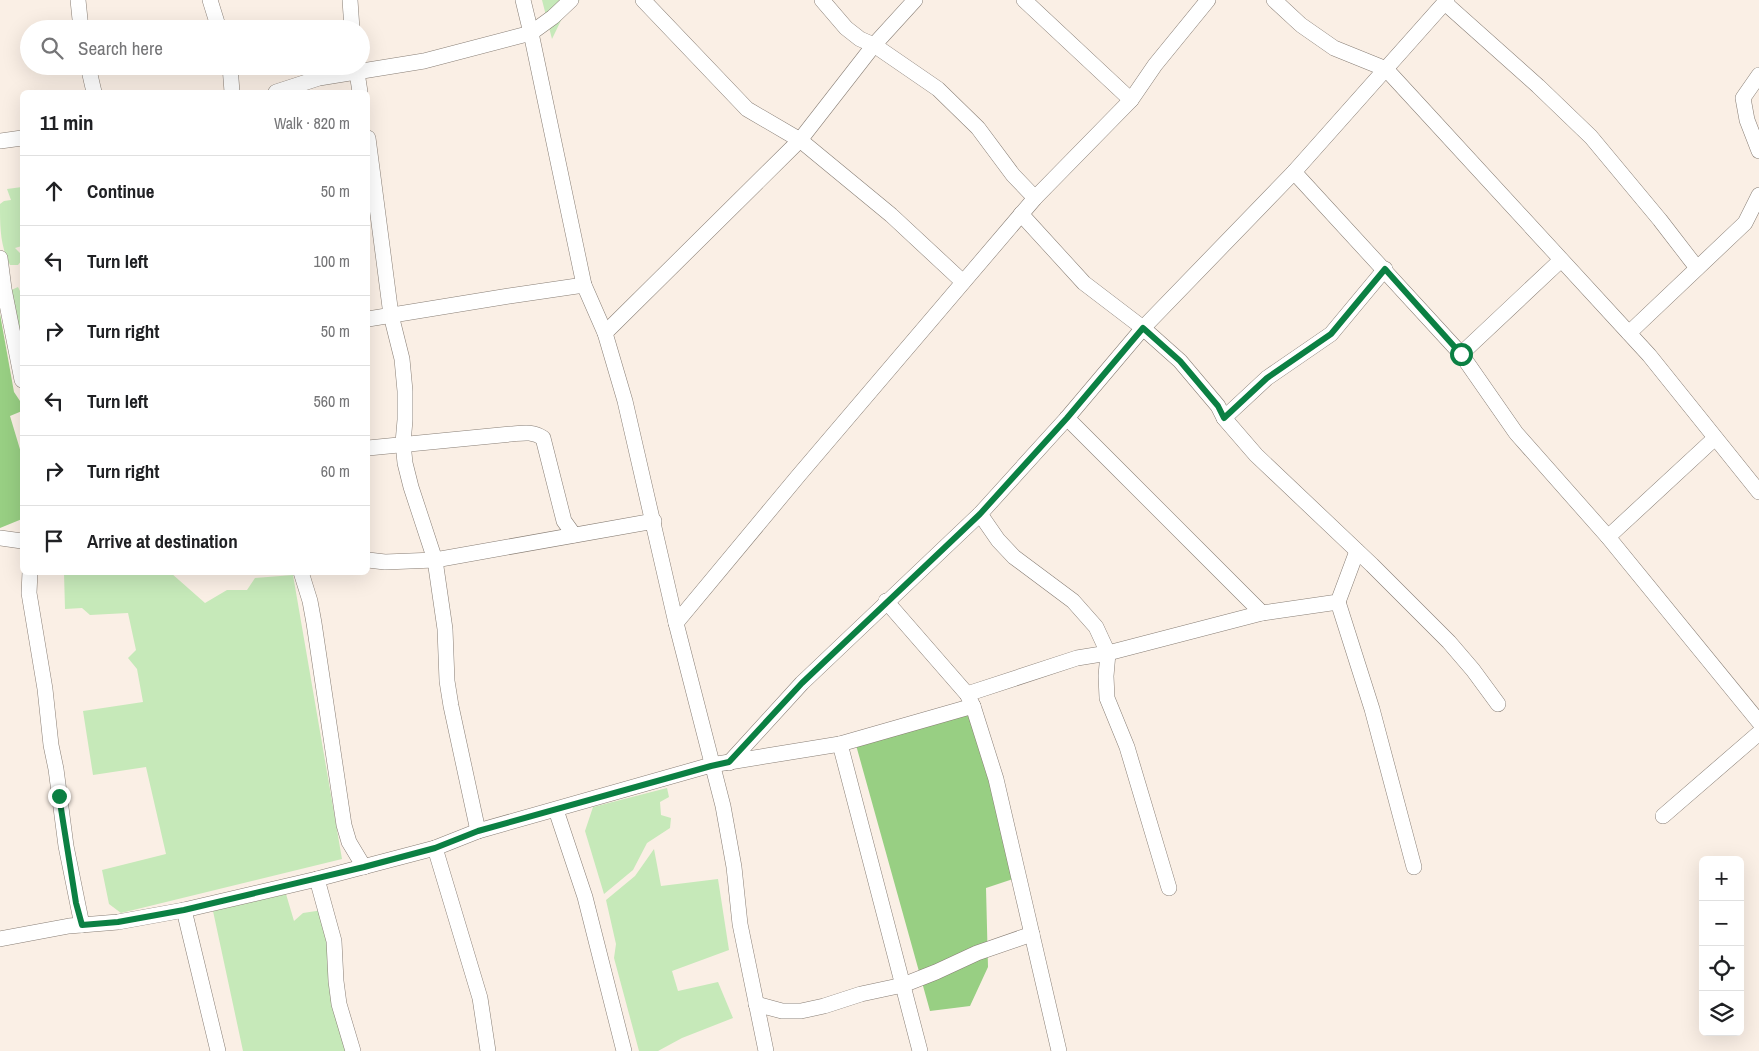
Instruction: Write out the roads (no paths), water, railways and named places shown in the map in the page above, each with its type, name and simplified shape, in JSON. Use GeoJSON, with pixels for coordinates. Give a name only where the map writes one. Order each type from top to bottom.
{"type":"FeatureCollection","features":[{"type":"Feature","properties":{"kind":"street"},"geometry":{"type":"LineString","coordinates":[[78,0],[80,20]]}},
{"type":"Feature","properties":{"kind":"street"},"geometry":{"type":"LineString","coordinates":[[210,0],[216,20]]}},
{"type":"Feature","properties":{"kind":"street"},"geometry":{"type":"LineString","coordinates":[[350,0],[351,20]]}},
{"type":"Feature","properties":{"kind":"street"},"geometry":{"type":"LineString","coordinates":[[523,0],[584,285],[605,333],[626,401],[676,623],[729,835],[740,924],[766,1051]]}},
{"type":"Feature","properties":{"kind":"street"},"geometry":{"type":"LineString","coordinates":[[370,67],[424,61],[531,33],[553,17],[571,0]]}},
{"type":"Feature","properties":{"kind":"street"},"geometry":{"type":"LineString","coordinates":[[643,0],[747,108],[800,140],[891,215],[963,282]]}},
{"type":"Feature","properties":{"kind":"street"},"geometry":{"type":"LineString","coordinates":[[822,0],[846,28],[860,39],[874,45],[938,89],[978,128],[1013,175],[1035,198]]}},
{"type":"Feature","properties":{"kind":"street"},"geometry":{"type":"LineString","coordinates":[[605,333],[800,140],[874,45],[915,0]]}},
{"type":"Feature","properties":{"kind":"street"},"geometry":{"type":"LineString","coordinates":[[1024,0],[1130,100]]}},
{"type":"Feature","properties":{"kind":"street"},"geometry":{"type":"LineString","coordinates":[[676,623],[1021,214],[1118,115],[1155,64],[1208,0]]}},
{"type":"Feature","properties":{"kind":"street"},"geometry":{"type":"LineString","coordinates":[[1274,0],[1301,25],[1334,48],[1386,69],[1649,355],[1759,492]]}},
{"type":"Feature","properties":{"kind":"street"},"geometry":{"type":"LineString","coordinates":[[729,762],[802,683],[886,601],[980,514],[1067,418],[1143,328],[1294,172],[1446,1],[1591,138],[1660,220],[1697,268]]}},
{"type":"Feature","properties":{"kind":"street"},"geometry":{"type":"LineString","coordinates":[[90,75],[94,90]]}},
{"type":"Feature","properties":{"kind":"street"},"geometry":{"type":"LineString","coordinates":[[231,75],[232,90]]}},
{"type":"Feature","properties":{"kind":"street"},"geometry":{"type":"LineString","coordinates":[[282,90],[331,75]]}},
{"type":"Feature","properties":{"kind":"street"},"geometry":{"type":"LineString","coordinates":[[357,75],[360,90]]}},
{"type":"Feature","properties":{"kind":"street"},"geometry":{"type":"LineString","coordinates":[[1759,75],[1743,98],[1747,120],[1759,152]]}},
{"type":"Feature","properties":{"kind":"street"},"geometry":{"type":"LineString","coordinates":[[0,141],[20,138]]}},
{"type":"Feature","properties":{"kind":"street"},"geometry":{"type":"LineString","coordinates":[[370,153],[392,315],[402,358],[405,463],[435,560],[445,629],[447,681],[478,831]]}},
{"type":"Feature","properties":{"kind":"street"},"geometry":{"type":"LineString","coordinates":[[1294,172],[1461,354],[1516,432],[1608,538],[1759,722]]}},
{"type":"Feature","properties":{"kind":"street"},"geometry":{"type":"LineString","coordinates":[[1628,333],[1745,223],[1759,195]]}},
{"type":"Feature","properties":{"kind":"street"},"geometry":{"type":"LineString","coordinates":[[1021,214],[1084,282],[1143,328],[1180,361],[1218,406],[1224,418],[1256,455],[1449,642],[1498,704]]}},
{"type":"Feature","properties":{"kind":"street"},"geometry":{"type":"LineString","coordinates":[[0,258],[4,289],[20,370]]}},
{"type":"Feature","properties":{"kind":"street"},"geometry":{"type":"LineString","coordinates":[[1461,354],[1561,260]]}},
{"type":"Feature","properties":{"kind":"street"},"geometry":{"type":"LineString","coordinates":[[1224,418],[1267,378],[1331,334],[1385,269]]}},
{"type":"Feature","properties":{"kind":"street"},"geometry":{"type":"LineString","coordinates":[[370,319],[584,285]]}},
{"type":"Feature","properties":{"kind":"street"},"geometry":{"type":"LineString","coordinates":[[1067,418],[1262,613]]}},
{"type":"Feature","properties":{"kind":"street"},"geometry":{"type":"LineString","coordinates":[[370,448],[512,434],[538,434],[543,438],[564,520],[574,536]]}},
{"type":"Feature","properties":{"kind":"street"},"geometry":{"type":"LineString","coordinates":[[1608,538],[1715,438]]}},
{"type":"Feature","properties":{"kind":"street"},"geometry":{"type":"LineString","coordinates":[[980,514],[998,540],[1014,557],[1074,601],[1096,627],[1108,653],[1107,698],[1127,747],[1169,888]]}},
{"type":"Feature","properties":{"kind":"street"},"geometry":{"type":"LineString","coordinates":[[370,560],[385,562],[435,560],[654,521]]}},
{"type":"Feature","properties":{"kind":"street"},"geometry":{"type":"LineString","coordinates":[[0,538],[10,538],[20,541]]}},
{"type":"Feature","properties":{"kind":"street"},"geometry":{"type":"LineString","coordinates":[[1357,551],[1338,602],[1372,709],[1414,867]]}},
{"type":"Feature","properties":{"kind":"street"},"geometry":{"type":"LineString","coordinates":[[30,575],[29,593],[45,689],[66,846],[82,925]]}},
{"type":"Feature","properties":{"kind":"street"},"geometry":{"type":"LineString","coordinates":[[302,575],[314,623],[344,824],[349,842],[364,867]]}},
{"type":"Feature","properties":{"kind":"street"},"geometry":{"type":"LineString","coordinates":[[886,601],[970,700],[996,780],[1059,1051]]}},
{"type":"Feature","properties":{"kind":"street"},"geometry":{"type":"LineString","coordinates":[[0,939],[82,925],[118,922],[184,910],[364,867],[435,848],[478,831],[711,766],[840,744],[970,700],[1077,658],[1108,653],[1262,613],[1338,602]]}},
{"type":"Feature","properties":{"kind":"street"},"geometry":{"type":"LineString","coordinates":[[1663,816],[1759,733]]}},
{"type":"Feature","properties":{"kind":"street"},"geometry":{"type":"LineString","coordinates":[[840,744],[920,1051]]}},
{"type":"Feature","properties":{"kind":"street"},"geometry":{"type":"LineString","coordinates":[[556,810],[586,897],[624,1051]]}},
{"type":"Feature","properties":{"kind":"street"},"geometry":{"type":"LineString","coordinates":[[435,848],[480,998],[488,1051]]}},
{"type":"Feature","properties":{"kind":"street"},"geometry":{"type":"LineString","coordinates":[[316,879],[334,941],[339,1004],[353,1051]]}},
{"type":"Feature","properties":{"kind":"street"},"geometry":{"type":"LineString","coordinates":[[184,910],[218,1051]]}},
{"type":"Feature","properties":{"kind":"street"},"geometry":{"type":"LineString","coordinates":[[756,1004],[782,1011],[801,1012],[861,994],[904,985],[977,953],[1032,934]]}}]}
